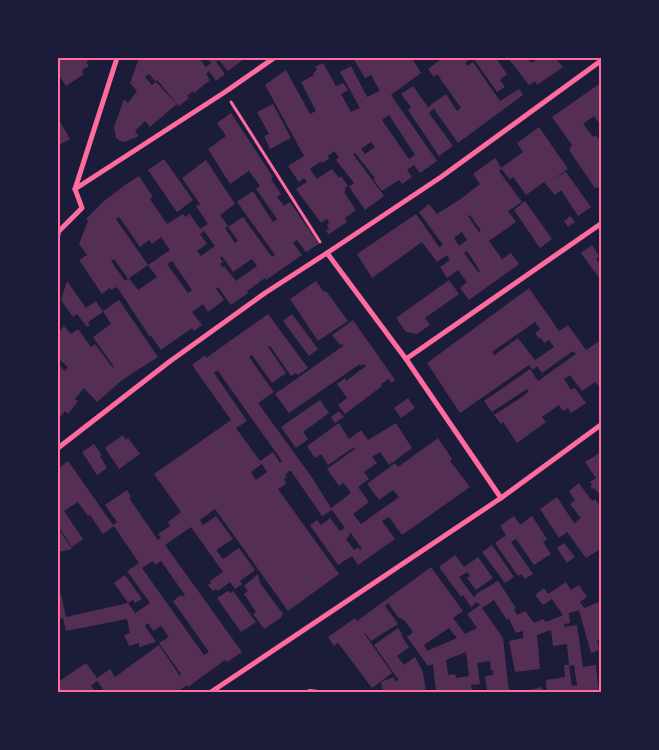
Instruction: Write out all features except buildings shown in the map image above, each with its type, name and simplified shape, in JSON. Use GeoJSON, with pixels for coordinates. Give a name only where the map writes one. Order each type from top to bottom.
{"type":"FeatureCollection","features":[{"type":"Feature","properties":{"kind":"street"},"geometry":{"type":"LineString","coordinates":[[58,233],[82,208],[74,189],[117,58]]}},
{"type":"Feature","properties":{"kind":"street"},"geometry":{"type":"LineString","coordinates":[[74,189],[225,92],[274,58]]}},
{"type":"Feature","properties":{"kind":"street"},"geometry":{"type":"LineString","coordinates":[[58,448],[169,362],[264,293],[441,177],[602,60]]}},
{"type":"Feature","properties":{"kind":"street"},"geometry":{"type":"LineString","coordinates":[[406,359],[602,223]]}},
{"type":"Feature","properties":{"kind":"street"},"geometry":{"type":"LineString","coordinates":[[327,253],[406,359],[501,498]]}},
{"type":"Feature","properties":{"kind":"street"},"geometry":{"type":"LineString","coordinates":[[211,692],[501,498],[602,424]]}},
{"type":"Feature","properties":{"kind":"lane"},"geometry":{"type":"LineString","coordinates":[[306,692],[318,692]]}},
{"type":"Feature","properties":{"kind":"path"},"geometry":{"type":"LineString","coordinates":[[225,92],[327,253]]}}]}
